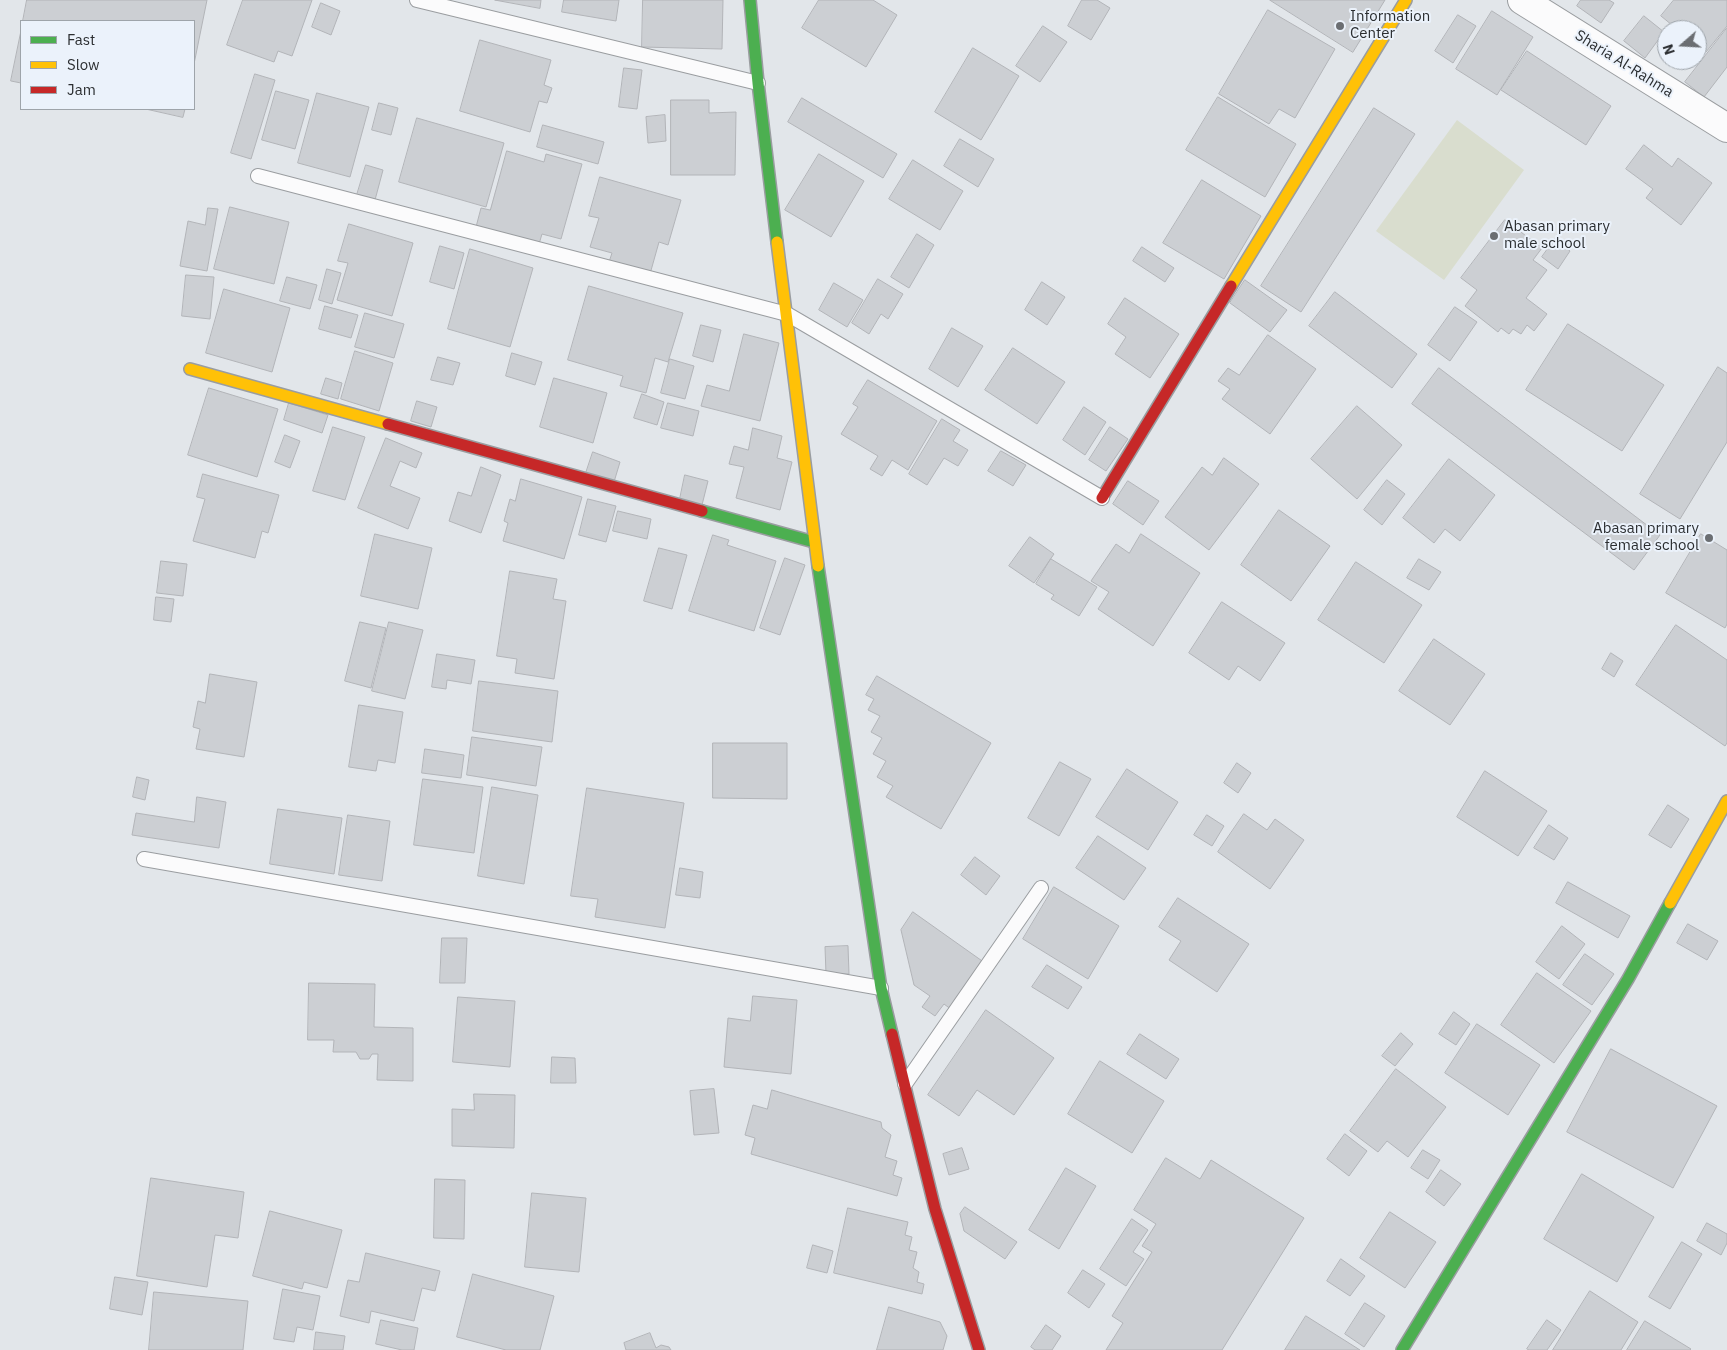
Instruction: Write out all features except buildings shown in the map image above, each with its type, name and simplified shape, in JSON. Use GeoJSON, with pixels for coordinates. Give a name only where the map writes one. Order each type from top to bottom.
{"type":"FeatureCollection","features":[{"type":"Feature","properties":{"kind":"street"},"geometry":{"type":"LineString","coordinates":[[750,0],[758,83],[814,542],[881,988],[935,1209],[979,1350]]}},
{"type":"Feature","properties":{"kind":"street"},"geometry":{"type":"LineString","coordinates":[[1102,498],[1406,0]]}},
{"type":"Feature","properties":{"kind":"street","name":"Sharia Al-Rahma"},"geometry":{"type":"LineString","coordinates":[[1522,0],[1727,128]]}},
{"type":"Feature","properties":{"kind":"street"},"geometry":{"type":"LineString","coordinates":[[190,369],[814,542]]}},
{"type":"Feature","properties":{"kind":"street"},"geometry":{"type":"LineString","coordinates":[[1402,1350],[1628,979],[1727,801]]}},
{"type":"Feature","properties":{"kind":"lane"},"geometry":{"type":"LineString","coordinates":[[418,0],[758,83]]}},
{"type":"Feature","properties":{"kind":"lane"},"geometry":{"type":"LineString","coordinates":[[258,176],[787,314],[1102,498]]}},
{"type":"Feature","properties":{"kind":"lane"},"geometry":{"type":"LineString","coordinates":[[144,859],[881,988]]}},
{"type":"Feature","properties":{"kind":"lane"},"geometry":{"type":"LineString","coordinates":[[905,1084],[1041,888]]}},
{"type":"Feature","properties":{"kind":"shaded area"},"geometry":{"type":"Polygon","coordinates":[[[1457,120],[1524,170],[1444,280],[1376,231],[1457,120]]]}},
{"type":"Feature","properties":{"kind":"traffic: fast"},"geometry":{"type":"LineString","coordinates":[[750,0],[777,242]]}},
{"type":"Feature","properties":{"kind":"traffic: fast"},"geometry":{"type":"LineString","coordinates":[[702,511],[814,542]]}},
{"type":"Feature","properties":{"kind":"traffic: fast"},"geometry":{"type":"LineString","coordinates":[[818,566],[881,988],[892,1034]]}},
{"type":"Feature","properties":{"kind":"traffic: fast"},"geometry":{"type":"LineString","coordinates":[[1402,1350],[1628,979],[1670,903]]}},
{"type":"Feature","properties":{"kind":"traffic: slow"},"geometry":{"type":"LineString","coordinates":[[1231,286],[1406,0]]}},
{"type":"Feature","properties":{"kind":"traffic: slow"},"geometry":{"type":"LineString","coordinates":[[777,242],[818,566]]}},
{"type":"Feature","properties":{"kind":"traffic: slow"},"geometry":{"type":"LineString","coordinates":[[190,369],[388,424]]}},
{"type":"Feature","properties":{"kind":"traffic: slow"},"geometry":{"type":"LineString","coordinates":[[1670,903],[1727,801]]}},
{"type":"Feature","properties":{"kind":"traffic: jam"},"geometry":{"type":"LineString","coordinates":[[1102,498],[1231,286]]}},
{"type":"Feature","properties":{"kind":"traffic: jam"},"geometry":{"type":"LineString","coordinates":[[388,424],[702,511]]}},
{"type":"Feature","properties":{"kind":"traffic: jam"},"geometry":{"type":"LineString","coordinates":[[892,1034],[935,1209],[979,1350]]}},
{"type":"Feature","properties":{"kind":"place","name":"Information Center"},"geometry":{"type":"Point","coordinates":[1340,26]}},
{"type":"Feature","properties":{"kind":"place","name":"Abasan primary male school"},"geometry":{"type":"Point","coordinates":[1494,236]}},
{"type":"Feature","properties":{"kind":"place","name":"Abasan primary female school"},"geometry":{"type":"Point","coordinates":[1709,538]}}]}
